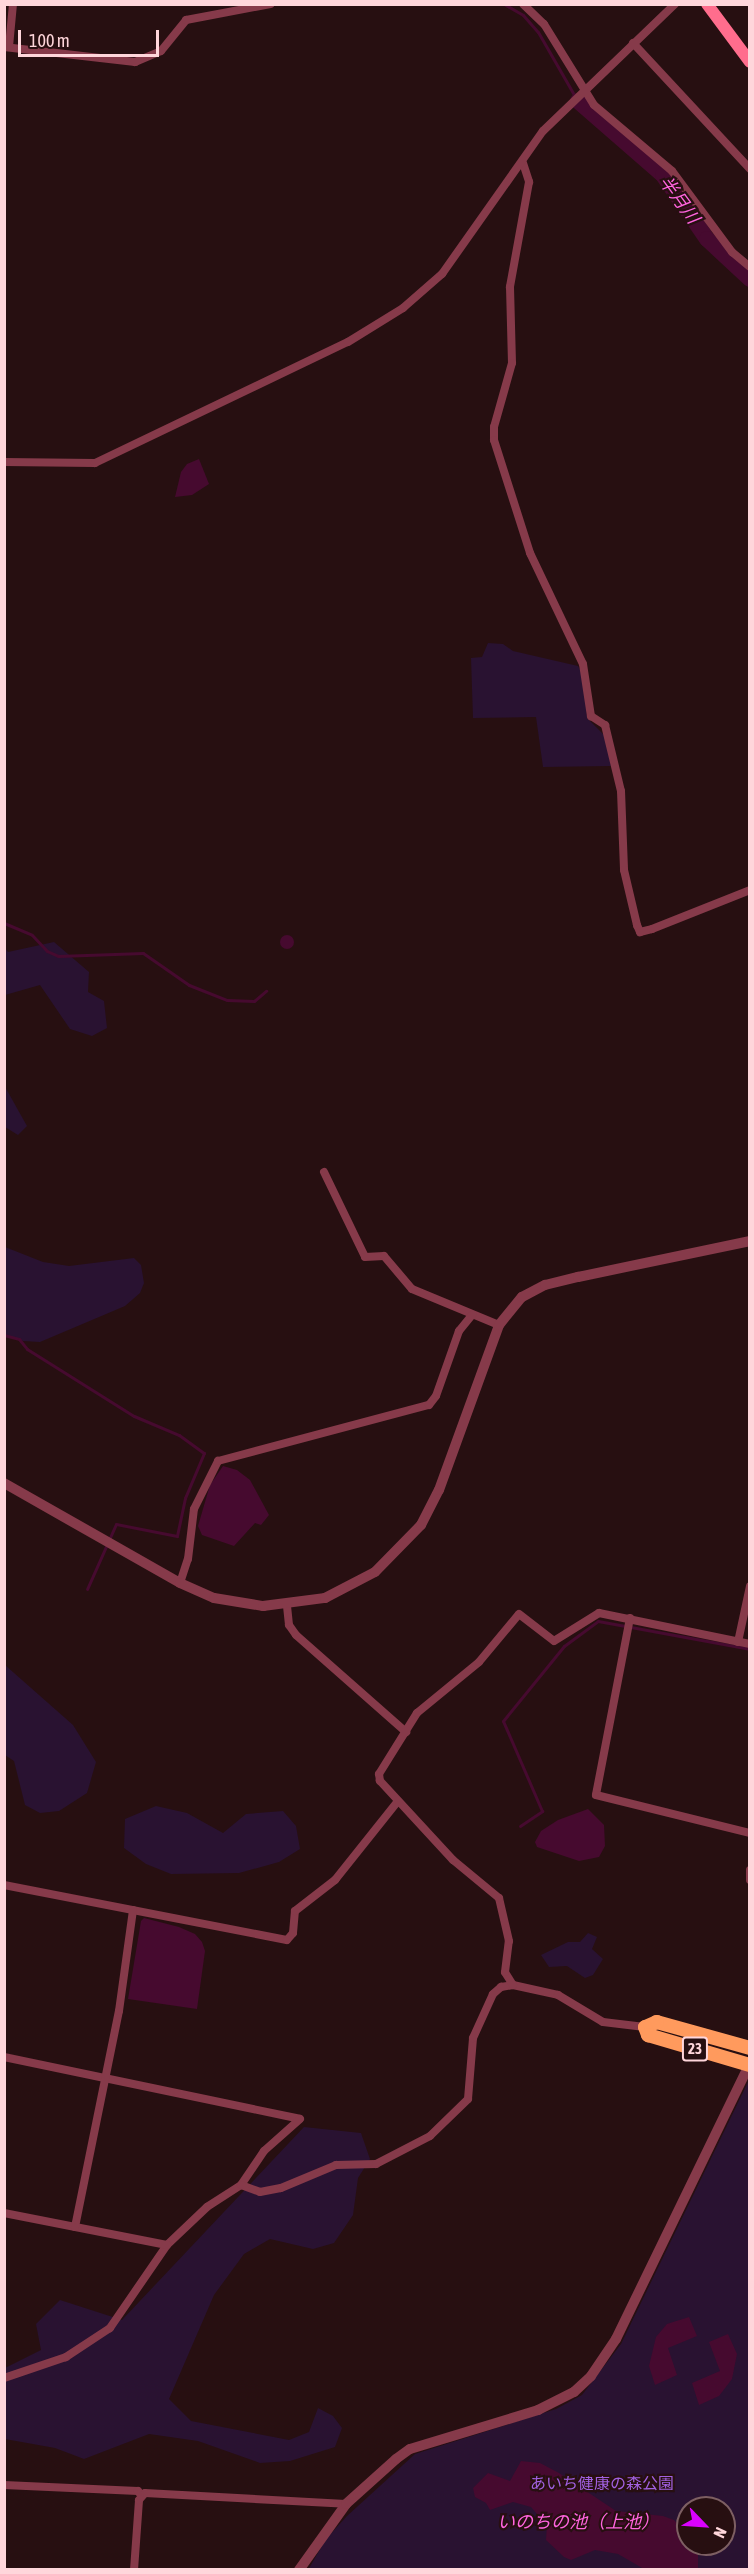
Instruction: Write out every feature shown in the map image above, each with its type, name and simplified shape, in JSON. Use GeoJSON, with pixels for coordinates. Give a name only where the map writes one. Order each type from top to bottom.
{"type":"FeatureCollection","features":[{"type":"Feature","properties":{"kind":"main road"},"geometry":{"type":"LineString","coordinates":[[706,4],[750,62]]}},
{"type":"Feature","properties":{"kind":"main road","name":"23"},"geometry":{"type":"LineString","coordinates":[[749,2064],[648,2035],[645,2027],[657,2022],[750,2048]]}},
{"type":"Feature","properties":{"kind":"street"},"geometry":{"type":"LineString","coordinates":[[13,4],[7,47],[135,62],[161,51],[186,20],[271,4]]}},
{"type":"Feature","properties":{"kind":"street"},"geometry":{"type":"LineString","coordinates":[[522,4],[544,24],[582,92],[679,179],[732,252],[750,267]]}},
{"type":"Feature","properties":{"kind":"street"},"geometry":{"type":"LineString","coordinates":[[4,462],[95,463],[348,342],[428,288],[523,163],[543,130],[675,4]]}},
{"type":"Feature","properties":{"kind":"street"},"geometry":{"type":"LineString","coordinates":[[633,43],[750,170]]}},
{"type":"Feature","properties":{"kind":"street"},"geometry":{"type":"LineString","coordinates":[[523,163],[529,182],[510,287],[512,363],[494,427],[494,440],[530,553],[583,664],[591,716],[605,725],[621,791],[624,870],[637,925],[640,932],[652,929],[750,890]]}},
{"type":"Feature","properties":{"kind":"street"},"geometry":{"type":"LineString","coordinates":[[324,1172],[365,1257],[384,1256],[412,1289],[500,1325]]}},
{"type":"Feature","properties":{"kind":"street"},"geometry":{"type":"LineString","coordinates":[[4,1483],[180,1583],[228,1602],[287,1606],[342,1592],[375,1572],[411,1538],[439,1490],[500,1325],[522,1298],[545,1286],[750,1241]]}},
{"type":"Feature","properties":{"kind":"street"},"geometry":{"type":"LineString","coordinates":[[180,1583],[188,1559],[194,1509],[218,1461],[429,1405],[436,1396],[459,1331],[472,1315]]}},
{"type":"Feature","properties":{"kind":"street"},"geometry":{"type":"LineString","coordinates":[[738,1642],[750,1586]]}},
{"type":"Feature","properties":{"kind":"street"},"geometry":{"type":"LineString","coordinates":[[287,1606],[289,1624],[296,1635],[406,1732]]}},
{"type":"Feature","properties":{"kind":"street"},"geometry":{"type":"LineString","coordinates":[[513,1984],[505,1972],[509,1941],[499,1898],[453,1860],[380,1781],[379,1774],[417,1713],[479,1662],[519,1614],[554,1641],[599,1613],[750,1644]]}},
{"type":"Feature","properties":{"kind":"street"},"geometry":{"type":"LineString","coordinates":[[630,1618],[596,1795],[750,1833]]}},
{"type":"Feature","properties":{"kind":"street"},"geometry":{"type":"LineString","coordinates":[[4,1884],[289,1939],[294,1911],[335,1880],[398,1801]]}},
{"type":"Feature","properties":{"kind":"street"},"geometry":{"type":"LineString","coordinates":[[750,1870],[750,1880]]}},
{"type":"Feature","properties":{"kind":"street"},"geometry":{"type":"LineString","coordinates":[[75,2227],[105,2078],[133,1910]]}},
{"type":"Feature","properties":{"kind":"street"},"geometry":{"type":"LineString","coordinates":[[241,2185],[260,2192],[281,2188],[336,2165],[375,2164],[430,2136],[468,2099],[476,2028],[492,1994],[501,1986],[513,1984],[558,1995],[603,2022],[645,2027]]}},
{"type":"Feature","properties":{"kind":"street"},"geometry":{"type":"LineString","coordinates":[[4,2057],[300,2118],[264,2151],[241,2185],[207,2207],[167,2246],[110,2328],[66,2357],[4,2378]]}},
{"type":"Feature","properties":{"kind":"street"},"geometry":{"type":"LineString","coordinates":[[299,2570],[346,2504],[410,2450],[538,2410],[574,2392],[591,2376],[616,2339],[749,2064]]}},
{"type":"Feature","properties":{"kind":"street"},"geometry":{"type":"LineString","coordinates":[[4,2213],[167,2246]]}},
{"type":"Feature","properties":{"kind":"street"},"geometry":{"type":"LineString","coordinates":[[4,2485],[346,2504]]}},
{"type":"Feature","properties":{"kind":"street"},"geometry":{"type":"LineString","coordinates":[[134,2570],[141,2494]]}},
{"type":"Feature","properties":{"kind":"green space"},"geometry":{"type":"Polygon","coordinates":[[[488,643],[503,644],[513,651],[578,666],[585,678],[587,718],[605,736],[611,766],[543,767],[536,717],[473,718],[471,658],[482,657],[488,643]]]}},
{"type":"Feature","properties":{"kind":"green space"},"geometry":{"type":"Polygon","coordinates":[[[54,942],[89,972],[88,992],[104,1001],[107,1028],[92,1036],[70,1029],[40,985],[5,995],[5,948],[8,952],[54,942]]]}},
{"type":"Feature","properties":{"kind":"green space"},"geometry":{"type":"Polygon","coordinates":[[[4,1085],[27,1126],[18,1135],[5,1127],[4,1085]]]}},
{"type":"Feature","properties":{"kind":"green space"},"geometry":{"type":"Polygon","coordinates":[[[5,1247],[43,1262],[69,1266],[134,1258],[141,1265],[144,1283],[140,1293],[125,1306],[40,1342],[23,1341],[5,1335],[5,1247]]]}},
{"type":"Feature","properties":{"kind":"green space"},"geometry":{"type":"Polygon","coordinates":[[[5,1665],[73,1725],[96,1762],[87,1793],[59,1811],[40,1813],[25,1805],[14,1761],[5,1755],[5,1665]]]}},
{"type":"Feature","properties":{"kind":"green space"},"geometry":{"type":"Polygon","coordinates":[[[156,1806],[187,1813],[223,1833],[246,1814],[283,1811],[296,1826],[300,1849],[279,1862],[239,1873],[171,1874],[146,1864],[124,1848],[125,1819],[156,1806]]]}},
{"type":"Feature","properties":{"kind":"green space"},"geometry":{"type":"Polygon","coordinates":[[[588,1933],[597,1937],[592,1949],[603,1959],[593,1975],[585,1978],[567,1966],[549,1967],[541,1955],[568,1942],[580,1942],[588,1933]]]}},
{"type":"Feature","properties":{"kind":"green space","name":"あいち健康の森公園"},"geometry":{"type":"Polygon","coordinates":[[[749,2080],[749,2569],[308,2570],[326,2539],[347,2516],[415,2454],[556,2409],[582,2395],[621,2344],[749,2080]]]}},
{"type":"Feature","properties":{"kind":"green space"},"geometry":{"type":"Polygon","coordinates":[[[304,2127],[361,2133],[370,2159],[358,2178],[353,2215],[334,2243],[313,2249],[270,2239],[244,2254],[214,2295],[169,2399],[191,2421],[289,2440],[309,2432],[318,2408],[333,2416],[342,2428],[335,2447],[290,2461],[260,2463],[198,2441],[149,2434],[84,2459],[55,2448],[5,2439],[5,2368],[41,2350],[36,2324],[60,2300],[122,2320],[304,2127]]]}},
{"type":"Feature","properties":{"kind":"water"},"geometry":{"type":"Polygon","coordinates":[[[199,459],[209,484],[192,495],[175,497],[181,472],[187,464],[199,459]]]}},
{"type":"Feature","properties":{"kind":"water"},"geometry":{"type":"Polygon","coordinates":[[[284,935],[290,935],[294,942],[290,949],[284,949],[280,945],[280,939],[284,935]]]}},
{"type":"Feature","properties":{"kind":"water"},"geometry":{"type":"Polygon","coordinates":[[[223,1466],[237,1470],[250,1480],[269,1515],[261,1525],[255,1523],[234,1546],[202,1535],[198,1526],[210,1485],[223,1466]]]}},
{"type":"Feature","properties":{"kind":"water"},"geometry":{"type":"Polygon","coordinates":[[[588,1809],[604,1825],[605,1846],[599,1857],[579,1861],[537,1847],[535,1842],[541,1831],[558,1820],[588,1809]]]}},
{"type":"Feature","properties":{"kind":"water"},"geometry":{"type":"Polygon","coordinates":[[[144,1918],[179,1927],[195,1934],[202,1942],[205,1951],[197,2009],[128,1999],[141,1921],[144,1918]]]}},
{"type":"Feature","properties":{"kind":"water"},"geometry":{"type":"Polygon","coordinates":[[[689,2317],[697,2336],[668,2348],[677,2375],[655,2385],[649,2366],[656,2337],[667,2324],[689,2317]]]}},
{"type":"Feature","properties":{"kind":"water"},"geometry":{"type":"Polygon","coordinates":[[[728,2334],[737,2354],[732,2379],[719,2396],[699,2405],[692,2383],[720,2371],[709,2342],[728,2334]]]}},
{"type":"Feature","properties":{"kind":"water","name":"いのちの池（上池）"},"geometry":{"type":"Polygon","coordinates":[[[521,2461],[540,2463],[616,2511],[663,2516],[674,2520],[676,2522],[676,2556],[698,2556],[698,2569],[644,2569],[618,2554],[595,2550],[571,2560],[564,2557],[546,2540],[547,2526],[531,2507],[513,2502],[490,2510],[486,2503],[475,2497],[473,2488],[488,2473],[510,2481],[521,2461]]]}},
{"type":"Feature","properties":{"kind":"waterway"},"geometry":{"type":"LineString","coordinates":[[504,4],[523,15],[538,32],[576,98]]}},
{"type":"Feature","properties":{"kind":"waterway","name":"半月川"},"geometry":{"type":"LineString","coordinates":[[578,101],[663,175],[707,239],[750,279]]}},
{"type":"Feature","properties":{"kind":"waterway"},"geometry":{"type":"LineString","coordinates":[[4,923],[32,935],[47,951],[58,956],[143,953],[189,985],[227,1000],[254,1001],[266,991]]}},
{"type":"Feature","properties":{"kind":"waterway"},"geometry":{"type":"LineString","coordinates":[[4,1335],[19,1339],[27,1349],[134,1416],[179,1435],[204,1453],[185,1498],[177,1536],[116,1524],[87,1589]]}},
{"type":"Feature","properties":{"kind":"waterway"},"geometry":{"type":"LineString","coordinates":[[520,1826],[542,1811],[503,1721],[564,1646],[598,1621],[750,1649]]}}]}
